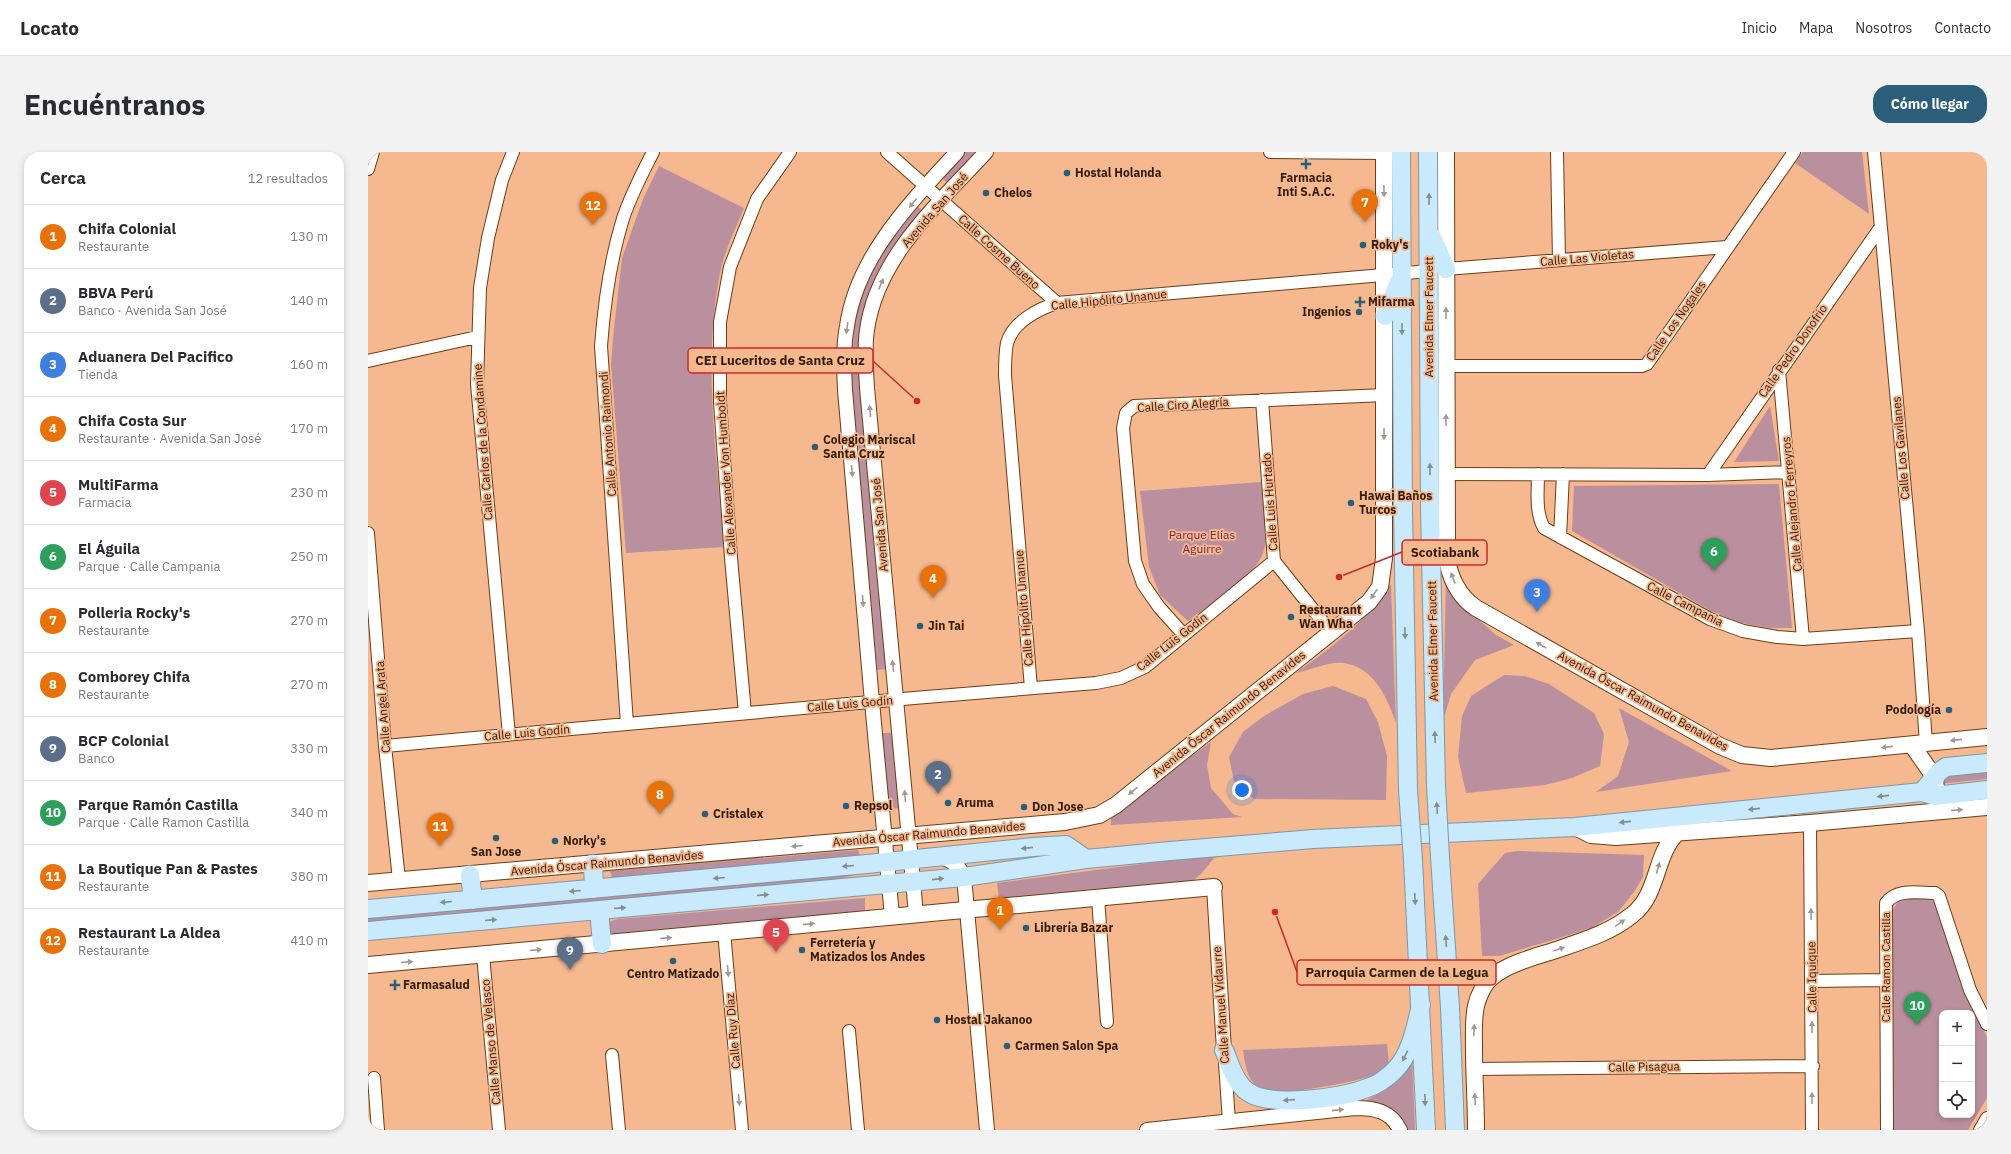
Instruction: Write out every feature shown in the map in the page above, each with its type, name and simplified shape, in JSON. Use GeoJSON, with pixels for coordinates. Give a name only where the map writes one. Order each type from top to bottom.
{"type":"FeatureCollection","features":[{"type":"Feature","properties":{"kind":"main road"},"geometry":{"type":"LineString","coordinates":[[1390,152],[1403,510],[1408,790],[1421,1005],[1426,1130]]}},
{"type":"Feature","properties":{"kind":"main road","name":"Avenida Elmer Faucett"},"geometry":{"type":"LineString","coordinates":[[1428,152],[1428,229],[1437,270],[1446,366],[1448,562],[1458,589],[1470,604],[1476,608]]}},
{"type":"Feature","properties":{"kind":"main road","name":"Avenida Elmer Faucett"},"geometry":{"type":"LineString","coordinates":[[1446,152],[1437,270],[1430,508],[1436,786],[1450,1008],[1455,1130]]}},
{"type":"Feature","properties":{"kind":"main road"},"geometry":{"type":"LineString","coordinates":[[1384,395],[1385,316],[1394,274]]}},
{"type":"Feature","properties":{"kind":"main road","name":"Avenida Óscar Raimundo Benavides"},"geometry":{"type":"LineString","coordinates":[[368,883],[1066,822],[1099,815],[1116,805],[1375,595],[1383,574],[1384,558],[1384,395]]}},
{"type":"Feature","properties":{"kind":"main road","name":"Avenida Óscar Raimundo Benavides"},"geometry":{"type":"LineString","coordinates":[[1476,608],[1720,746],[1742,755],[1772,758],[1987,737]]}},
{"type":"Feature","properties":{"kind":"main road"},"geometry":{"type":"LineString","coordinates":[[1919,744],[1941,772]]}},
{"type":"Feature","properties":{"kind":"main road"},"geometry":{"type":"LineString","coordinates":[[1927,813],[1928,794],[1941,772],[1987,763]]}},
{"type":"Feature","properties":{"kind":"main road"},"geometry":{"type":"LineString","coordinates":[[368,931],[913,882],[964,877],[1086,859],[1313,839],[1575,827],[1928,794],[1987,790]]}},
{"type":"Feature","properties":{"kind":"main road"},"geometry":{"type":"LineString","coordinates":[[1575,827],[1591,835],[1616,838],[1810,823],[1987,807]]}},
{"type":"Feature","properties":{"kind":"main road"},"geometry":{"type":"LineString","coordinates":[[1476,1130],[1474,1068],[1476,1006],[1481,991],[1491,978],[1509,967],[1593,937],[1614,927],[1633,915],[1652,889],[1666,847],[1676,834]]}},
{"type":"Feature","properties":{"kind":"main road","name":"Avenida Óscar Raimundo Benavides"},"geometry":{"type":"LineString","coordinates":[[368,909],[1066,845],[1086,859]]}},
{"type":"Feature","properties":{"kind":"main road"},"geometry":{"type":"LineString","coordinates":[[593,864],[594,889]]}},
{"type":"Feature","properties":{"kind":"main road"},"geometry":{"type":"LineString","coordinates":[[470,875],[472,900]]}},
{"type":"Feature","properties":{"kind":"main road"},"geometry":{"type":"LineString","coordinates":[[368,965],[1214,887]]}},
{"type":"Feature","properties":{"kind":"main road"},"geometry":{"type":"LineString","coordinates":[[599,910],[602,944]]}},
{"type":"Feature","properties":{"kind":"main road"},"geometry":{"type":"LineString","coordinates":[[1224,1050],[1237,1080],[1247,1092],[1261,1098],[1278,1100],[1334,1096],[1352,1093],[1369,1088],[1384,1080],[1396,1069],[1410,1044],[1421,1005]]}},
{"type":"Feature","properties":{"kind":"street"},"geometry":{"type":"LineString","coordinates":[[368,169],[373,152]]}},
{"type":"Feature","properties":{"kind":"street","name":"Calle Carlos de la Condamine"},"geometry":{"type":"LineString","coordinates":[[510,735],[477,384],[477,337],[480,288],[488,238],[502,180],[513,152]]}},
{"type":"Feature","properties":{"kind":"street","name":"Calle Antonio Raimondi"},"geometry":{"type":"LineString","coordinates":[[627,724],[612,488],[601,346],[604,313],[622,221],[637,184],[653,152]]}},
{"type":"Feature","properties":{"kind":"street","name":"Calle Alexander Von Humboldt"},"geometry":{"type":"LineString","coordinates":[[745,713],[731,558],[722,417],[720,322],[730,267],[757,199],[790,152]]}},
{"type":"Feature","properties":{"kind":"street","name":"Calle Cosme Bueno"},"geometry":{"type":"LineString","coordinates":[[887,152],[1057,303]]}},
{"type":"Feature","properties":{"kind":"street","name":"Avenida San José"},"geometry":{"type":"LineString","coordinates":[[892,916],[845,390],[844,357],[847,326],[854,297],[864,271],[890,230],[926,186],[957,152]]}},
{"type":"Feature","properties":{"kind":"street","name":"Avenida San José"},"geometry":{"type":"LineString","coordinates":[[916,914],[867,388],[865,357],[867,329],[875,299],[887,271],[907,240],[986,152]]}},
{"type":"Feature","properties":{"kind":"street"},"geometry":{"type":"LineString","coordinates":[[1270,152],[1390,152]]}},
{"type":"Feature","properties":{"kind":"street"},"geometry":{"type":"LineString","coordinates":[[1557,152],[1558,260]]}},
{"type":"Feature","properties":{"kind":"street","name":"Calle Los Nogales"},"geometry":{"type":"LineString","coordinates":[[1446,366],[1642,366],[1647,364],[1794,152]]}},
{"type":"Feature","properties":{"kind":"street","name":"Calle Los Gavilanes"},"geometry":{"type":"LineString","coordinates":[[1874,152],[1918,631],[1919,744]]}},
{"type":"Feature","properties":{"kind":"street","name":"Calle Pedro Donofrio"},"geometry":{"type":"LineString","coordinates":[[1708,476],[1779,370],[1880,228]]}},
{"type":"Feature","properties":{"kind":"street","name":"Calle Las Violetas"},"geometry":{"type":"LineString","coordinates":[[1437,270],[1728,247]]}},
{"type":"Feature","properties":{"kind":"street","name":"Calle Hipólito Unanue"},"geometry":{"type":"LineString","coordinates":[[1031,688],[1006,383],[1008,342],[1016,328],[1042,308],[1057,303],[1437,270]]}},
{"type":"Feature","properties":{"kind":"street"},"geometry":{"type":"LineString","coordinates":[[368,361],[477,337]]}},
{"type":"Feature","properties":{"kind":"street","name":"Calle Alejandro Ferreyros"},"geometry":{"type":"LineString","coordinates":[[1779,370],[1803,639]]}},
{"type":"Feature","properties":{"kind":"street","name":"Calle Ciro Alegría"},"geometry":{"type":"LineString","coordinates":[[1184,635],[1159,607],[1143,584],[1135,562],[1123,428],[1126,413],[1134,406],[1384,395]]}},
{"type":"Feature","properties":{"kind":"street","name":"Calle Luis Hurtado"},"geometry":{"type":"LineString","coordinates":[[1262,400],[1274,561],[1331,632]]}},
{"type":"Feature","properties":{"kind":"street"},"geometry":{"type":"LineString","coordinates":[[1446,474],[1708,476],[1789,472]]}},
{"type":"Feature","properties":{"kind":"street","name":"Calle Campania"},"geometry":{"type":"LineString","coordinates":[[1538,474],[1540,522],[1544,528],[1710,619],[1743,631],[1777,637],[1803,639],[1918,631]]}},
{"type":"Feature","properties":{"kind":"street"},"geometry":{"type":"LineString","coordinates":[[1560,537],[1563,474]]}},
{"type":"Feature","properties":{"kind":"street","name":"Calle Angel Arata"},"geometry":{"type":"LineString","coordinates":[[368,532],[371,589],[399,880]]}},
{"type":"Feature","properties":{"kind":"street","name":"Calle Luis Godín"},"geometry":{"type":"LineString","coordinates":[[385,746],[896,699],[1096,683],[1121,678],[1145,667],[1274,561]]}},
{"type":"Feature","properties":{"kind":"street","name":"Calle Iquique"},"geometry":{"type":"LineString","coordinates":[[1810,823],[1813,1066],[1812,1130]]}},
{"type":"Feature","properties":{"kind":"street"},"geometry":{"type":"LineString","coordinates":[[941,857],[954,862],[961,869],[964,877],[987,1130]]}},
{"type":"Feature","properties":{"kind":"street","name":"Calle Manuel Vidaurre"},"geometry":{"type":"LineString","coordinates":[[1214,887],[1229,1122]]}},
{"type":"Feature","properties":{"kind":"street","name":"Calle Ramon Castilla"},"geometry":{"type":"LineString","coordinates":[[1887,1130],[1886,903],[1891,896],[1898,893],[1935,894],[1941,900],[1970,990],[1986,1018]]}},
{"type":"Feature","properties":{"kind":"street"},"geometry":{"type":"LineString","coordinates":[[1098,898],[1107,1022]]}},
{"type":"Feature","properties":{"kind":"street","name":"Calle Ruy Díaz"},"geometry":{"type":"LineString","coordinates":[[724,932],[742,1130]]}},
{"type":"Feature","properties":{"kind":"street","name":"Calle Manso de Velasco"},"geometry":{"type":"LineString","coordinates":[[484,954],[500,1130]]}},
{"type":"Feature","properties":{"kind":"street"},"geometry":{"type":"LineString","coordinates":[[1812,981],[1886,980]]}},
{"type":"Feature","properties":{"kind":"street"},"geometry":{"type":"LineString","coordinates":[[849,1031],[858,1130]]}},
{"type":"Feature","properties":{"kind":"street"},"geometry":{"type":"LineString","coordinates":[[612,1055],[618,1130]]}},
{"type":"Feature","properties":{"kind":"street","name":"Calle Pisagua"},"geometry":{"type":"LineString","coordinates":[[1474,1068],[1813,1066]]}},
{"type":"Feature","properties":{"kind":"street"},"geometry":{"type":"LineString","coordinates":[[374,1078],[378,1130]]}},
{"type":"Feature","properties":{"kind":"street"},"geometry":{"type":"LineString","coordinates":[[1146,1130],[1355,1108],[1372,1108],[1386,1113],[1396,1123],[1400,1130]]}},
{"type":"Feature","properties":{"kind":"street"},"geometry":{"type":"LineString","coordinates":[[1980,1130],[1987,1118]]}},
{"type":"Feature","properties":{"kind":"green space"},"geometry":{"type":"Polygon","coordinates":[[[965,152],[981,152],[951,186],[942,178],[965,152]]]}},
{"type":"Feature","properties":{"kind":"green space"},"geometry":{"type":"Polygon","coordinates":[[[1803,152],[1862,152],[1869,214],[1795,163],[1803,152]]]}},
{"type":"Feature","properties":{"kind":"green space"},"geometry":{"type":"Polygon","coordinates":[[[659,166],[744,208],[729,243],[722,265],[712,333],[712,405],[724,547],[626,553],[611,364],[614,328],[622,258],[643,199],[659,166]]]}},
{"type":"Feature","properties":{"kind":"green space"},"geometry":{"type":"Polygon","coordinates":[[[918,207],[927,214],[905,237],[864,336],[889,669],[877,670],[851,383],[854,327],[858,301],[881,248],[918,207]]]}},
{"type":"Feature","properties":{"kind":"green space"},"geometry":{"type":"Polygon","coordinates":[[[1770,406],[1779,461],[1734,462],[1770,406]]]}},
{"type":"Feature","properties":{"kind":"green space","name":"Parque Elías Aguirre"},"geometry":{"type":"Polygon","coordinates":[[[1261,482],[1266,540],[1261,557],[1254,568],[1234,588],[1188,621],[1160,595],[1149,567],[1140,491],[1261,482]]]}},
{"type":"Feature","properties":{"kind":"green space"},"geometry":{"type":"Polygon","coordinates":[[[1779,484],[1792,628],[1769,628],[1735,622],[1711,611],[1572,531],[1574,486],[1779,484]]]}},
{"type":"Feature","properties":{"kind":"green space"},"geometry":{"type":"Polygon","coordinates":[[[1446,578],[1459,602],[1496,635],[1514,645],[1475,660],[1451,694],[1443,721],[1446,578]]]}},
{"type":"Feature","properties":{"kind":"green space"},"geometry":{"type":"Polygon","coordinates":[[[1391,584],[1396,723],[1384,694],[1372,678],[1355,666],[1344,663],[1333,663],[1296,673],[1335,644],[1360,622],[1391,584]]]}},
{"type":"Feature","properties":{"kind":"green space"},"geometry":{"type":"Polygon","coordinates":[[[1504,675],[1525,676],[1549,684],[1594,713],[1604,734],[1600,766],[1572,778],[1545,785],[1466,793],[1458,757],[1462,716],[1471,696],[1504,675]]]}},
{"type":"Feature","properties":{"kind":"green space"},"geometry":{"type":"Polygon","coordinates":[[[1333,686],[1366,699],[1378,722],[1387,756],[1386,800],[1254,799],[1234,781],[1229,757],[1243,732],[1264,716],[1303,694],[1333,686]]]}},
{"type":"Feature","properties":{"kind":"green space"},"geometry":{"type":"Polygon","coordinates":[[[1619,708],[1732,771],[1596,792],[1618,776],[1629,742],[1619,708]]]}},
{"type":"Feature","properties":{"kind":"green space"},"geometry":{"type":"Polygon","coordinates":[[[882,733],[894,733],[900,808],[888,809],[882,733]]]}},
{"type":"Feature","properties":{"kind":"green space"},"geometry":{"type":"Polygon","coordinates":[[[1211,742],[1207,765],[1211,788],[1233,814],[1242,817],[1111,825],[1111,814],[1211,742]]]}},
{"type":"Feature","properties":{"kind":"green space"},"geometry":{"type":"Polygon","coordinates":[[[1987,770],[1987,779],[1938,784],[1938,775],[1987,770]]]}},
{"type":"Feature","properties":{"kind":"green space"},"geometry":{"type":"Polygon","coordinates":[[[858,850],[861,859],[617,881],[612,877],[610,871],[858,850]]]}},
{"type":"Feature","properties":{"kind":"green space"},"geometry":{"type":"Polygon","coordinates":[[[1240,851],[1214,858],[1201,874],[1188,885],[999,899],[997,883],[1240,851]]]}},
{"type":"Feature","properties":{"kind":"green space"},"geometry":{"type":"Polygon","coordinates":[[[1518,851],[1644,855],[1643,877],[1634,892],[1618,912],[1593,927],[1499,956],[1482,956],[1478,884],[1505,853],[1518,851]]]}},
{"type":"Feature","properties":{"kind":"green space"},"geometry":{"type":"Polygon","coordinates":[[[860,874],[799,888],[368,925],[368,915],[860,874]]]}},
{"type":"Feature","properties":{"kind":"green space"},"geometry":{"type":"Polygon","coordinates":[[[1934,896],[1968,997],[1974,1010],[1939,1010],[1939,1118],[1975,1118],[1975,1012],[1987,1037],[1987,1098],[1968,1130],[1892,1130],[1892,911],[1900,898],[1934,896]]]}},
{"type":"Feature","properties":{"kind":"green space"},"geometry":{"type":"Polygon","coordinates":[[[865,898],[865,914],[617,938],[609,931],[609,922],[618,919],[865,898]]]}},
{"type":"Feature","properties":{"kind":"green space"},"geometry":{"type":"Polygon","coordinates":[[[1387,1044],[1389,1060],[1386,1068],[1378,1073],[1353,1081],[1283,1093],[1264,1090],[1252,1082],[1246,1069],[1243,1050],[1387,1044]]]}},
{"type":"Feature","properties":{"kind":"green space"},"geometry":{"type":"Polygon","coordinates":[[[1412,1059],[1415,1130],[1402,1130],[1387,1106],[1368,1102],[1367,1100],[1386,1090],[1412,1059]]]}},
{"type":"Feature","properties":{"kind":"place","name":"Farmacia Inti S.A.C."},"geometry":{"type":"Point","coordinates":[1306,164]}},
{"type":"Feature","properties":{"kind":"place","name":"Hostal Holanda"},"geometry":{"type":"Point","coordinates":[1067,173]}},
{"type":"Feature","properties":{"kind":"place","name":"Chelos"},"geometry":{"type":"Point","coordinates":[986,193]}},
{"type":"Feature","properties":{"kind":"place","name":"Polleria Rocky's"},"geometry":{"type":"Point","coordinates":[1365,222]}},
{"type":"Feature","properties":{"kind":"place","name":"Restaurant La Aldea"},"geometry":{"type":"Point","coordinates":[593,225]}},
{"type":"Feature","properties":{"kind":"place","name":"Roky's"},"geometry":{"type":"Point","coordinates":[1363,245]}},
{"type":"Feature","properties":{"kind":"place","name":"Mifarma"},"geometry":{"type":"Point","coordinates":[1360,302]}},
{"type":"Feature","properties":{"kind":"place","name":"Ingenios"},"geometry":{"type":"Point","coordinates":[1359,312]}},
{"type":"Feature","properties":{"kind":"place","name":"CEI Luceritos de Santa Cruz"},"geometry":{"type":"Point","coordinates":[917,401]}},
{"type":"Feature","properties":{"kind":"place","name":"Colegio Mariscal Santa Cruz"},"geometry":{"type":"Point","coordinates":[815,447]}},
{"type":"Feature","properties":{"kind":"place","name":"Hawai Baños Turcos"},"geometry":{"type":"Point","coordinates":[1351,503]}},
{"type":"Feature","properties":{"kind":"place","name":"El Águila"},"geometry":{"type":"Point","coordinates":[1714,571]}},
{"type":"Feature","properties":{"kind":"place","name":"Scotiabank"},"geometry":{"type":"Point","coordinates":[1339,577]}},
{"type":"Feature","properties":{"kind":"place","name":"Chifa Costa Sur"},"geometry":{"type":"Point","coordinates":[933,598]}},
{"type":"Feature","properties":{"kind":"place","name":"Aduanera Del Pacifico"},"geometry":{"type":"Point","coordinates":[1537,612]}},
{"type":"Feature","properties":{"kind":"place","name":"Restaurant Wan Wha"},"geometry":{"type":"Point","coordinates":[1291,617]}},
{"type":"Feature","properties":{"kind":"place","name":"Jin Tai"},"geometry":{"type":"Point","coordinates":[920,626]}},
{"type":"Feature","properties":{"kind":"place","name":"Podología"},"geometry":{"type":"Point","coordinates":[1949,710]}},
{"type":"Feature","properties":{"kind":"place","name":"BBVA Perú"},"geometry":{"type":"Point","coordinates":[938,794]}},
{"type":"Feature","properties":{"kind":"place","name":"Aruma"},"geometry":{"type":"Point","coordinates":[948,803]}},
{"type":"Feature","properties":{"kind":"place","name":"Repsol"},"geometry":{"type":"Point","coordinates":[846,806]}},
{"type":"Feature","properties":{"kind":"place","name":"Don Jose"},"geometry":{"type":"Point","coordinates":[1024,807]}},
{"type":"Feature","properties":{"kind":"place","name":"Comborey Chifa"},"geometry":{"type":"Point","coordinates":[660,814]}},
{"type":"Feature","properties":{"kind":"place","name":"Cristalex"},"geometry":{"type":"Point","coordinates":[705,814]}},
{"type":"Feature","properties":{"kind":"place","name":"San Jose"},"geometry":{"type":"Point","coordinates":[496,838]}},
{"type":"Feature","properties":{"kind":"place","name":"Norky's"},"geometry":{"type":"Point","coordinates":[555,841]}},
{"type":"Feature","properties":{"kind":"place","name":"La Boutique Pan & Pastes"},"geometry":{"type":"Point","coordinates":[440,846]}},
{"type":"Feature","properties":{"kind":"place","name":"Parroquia Carmen de la Legua"},"geometry":{"type":"Point","coordinates":[1275,912]}},
{"type":"Feature","properties":{"kind":"place","name":"Librería Bazar"},"geometry":{"type":"Point","coordinates":[1026,928]}},
{"type":"Feature","properties":{"kind":"place","name":"Chifa Colonial"},"geometry":{"type":"Point","coordinates":[1000,930]}},
{"type":"Feature","properties":{"kind":"place","name":"Ferretería y Matizados los Andes"},"geometry":{"type":"Point","coordinates":[802,950]}},
{"type":"Feature","properties":{"kind":"place","name":"MultiFarma"},"geometry":{"type":"Point","coordinates":[776,952]}},
{"type":"Feature","properties":{"kind":"place","name":"Centro Matizado"},"geometry":{"type":"Point","coordinates":[673,961]}},
{"type":"Feature","properties":{"kind":"place","name":"BCP Colonial"},"geometry":{"type":"Point","coordinates":[570,970]}},
{"type":"Feature","properties":{"kind":"place","name":"Farmasalud"},"geometry":{"type":"Point","coordinates":[395,985]}},
{"type":"Feature","properties":{"kind":"place","name":"Hostal Jakanoo"},"geometry":{"type":"Point","coordinates":[937,1020]}},
{"type":"Feature","properties":{"kind":"place","name":"Parque Ramón Castilla"},"geometry":{"type":"Point","coordinates":[1917,1025]}},
{"type":"Feature","properties":{"kind":"place","name":"Carmen Salon Spa"},"geometry":{"type":"Point","coordinates":[1007,1046]}}]}
